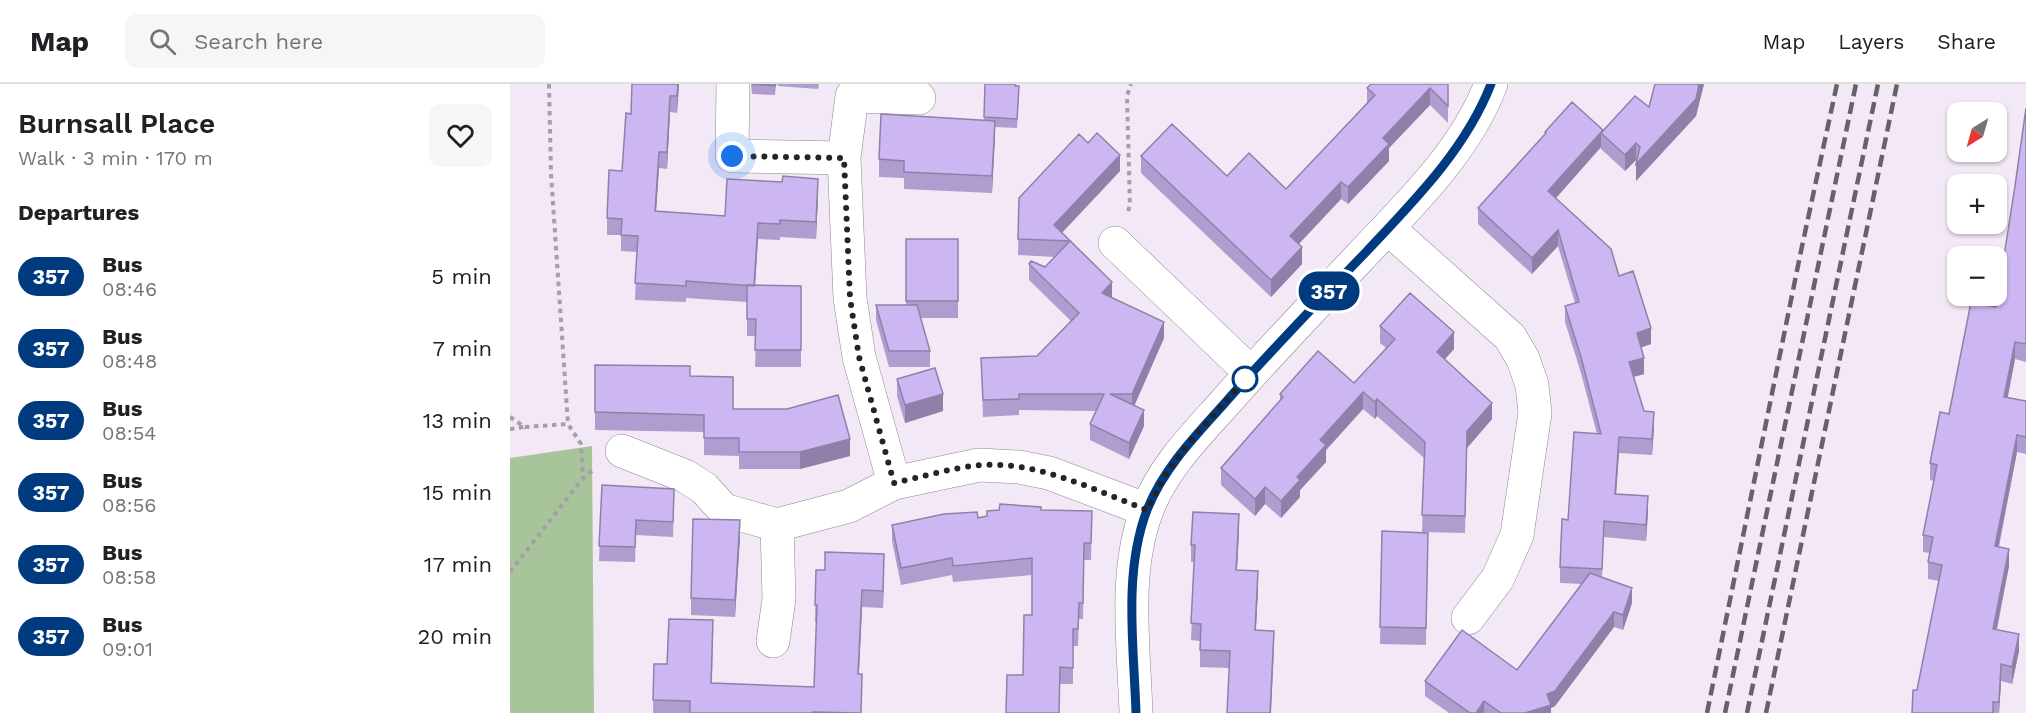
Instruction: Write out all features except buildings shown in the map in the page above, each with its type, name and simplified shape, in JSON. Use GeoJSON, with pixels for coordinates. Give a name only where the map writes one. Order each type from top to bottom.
{"type":"FeatureCollection","features":[{"type":"Feature","properties":{"kind":"street"},"geometry":{"type":"LineString","coordinates":[[733,84],[732,156],[844,158]]}},
{"type":"Feature","properties":{"kind":"street"},"geometry":{"type":"LineString","coordinates":[[1136,713],[1132,586],[1136,550],[1147,510],[1166,474],[1192,439],[1251,373],[1431,181],[1463,138],[1481,108],[1491,84]]}},
{"type":"Feature","properties":{"kind":"street"},"geometry":{"type":"LineString","coordinates":[[894,483],[859,357],[850,298],[844,158],[852,96],[920,98]]}},
{"type":"Feature","properties":{"kind":"street"},"geometry":{"type":"LineString","coordinates":[[1388,228],[1510,337],[1523,359],[1532,385],[1534,413],[1517,535],[1497,578],[1468,618]]}},
{"type":"Feature","properties":{"kind":"street"},"geometry":{"type":"LineString","coordinates":[[1115,243],[1251,373]]}},
{"type":"Feature","properties":{"kind":"street"},"geometry":{"type":"LineString","coordinates":[[622,451],[685,476],[704,488],[724,510],[777,525],[849,506],[894,483],[979,465],[1018,467],[1049,473],[1147,510]]}},
{"type":"Feature","properties":{"kind":"street"},"geometry":{"type":"LineString","coordinates":[[772,641],[779,599],[777,525]]}},
{"type":"Feature","properties":{"kind":"path"},"geometry":{"type":"LineString","coordinates":[[549,84],[551,174],[568,424]]}},
{"type":"Feature","properties":{"kind":"path"},"geometry":{"type":"LineString","coordinates":[[1115,243],[1130,206],[1127,96],[1131,84]]}},
{"type":"Feature","properties":{"kind":"path"},"geometry":{"type":"LineString","coordinates":[[510,429],[525,426]]}},
{"type":"Feature","properties":{"kind":"path"},"geometry":{"type":"LineString","coordinates":[[510,572],[583,478]]}},
{"type":"Feature","properties":{"kind":"green space"},"geometry":{"type":"Polygon","coordinates":[[[592,446],[594,713],[510,713],[510,458],[592,446]]]}},
{"type":"Feature","properties":{"kind":"railway"},"geometry":{"type":"LineString","coordinates":[[1707,713],[1837,84]]}},
{"type":"Feature","properties":{"kind":"railway"},"geometry":{"type":"LineString","coordinates":[[1725,713],[1856,84]]}},
{"type":"Feature","properties":{"kind":"railway"},"geometry":{"type":"LineString","coordinates":[[1747,713],[1878,84]]}},
{"type":"Feature","properties":{"kind":"railway"},"geometry":{"type":"LineString","coordinates":[[1766,713],[1897,84]]}},
{"type":"Feature","properties":{"kind":"bus line","name":"357"},"geometry":{"type":"LineString","coordinates":[[1136,713],[1132,586],[1136,550],[1147,510],[1166,474],[1192,439],[1251,373],[1431,181],[1463,138],[1481,108],[1491,84]]}},
{"type":"Feature","properties":{"kind":"route"},"geometry":{"type":"LineString","coordinates":[[732,156],[844,158],[850,298],[859,357],[894,483],[979,465],[1018,467],[1049,473],[1147,510],[1166,474],[1192,439],[1251,373],[1245,379]]}}]}
